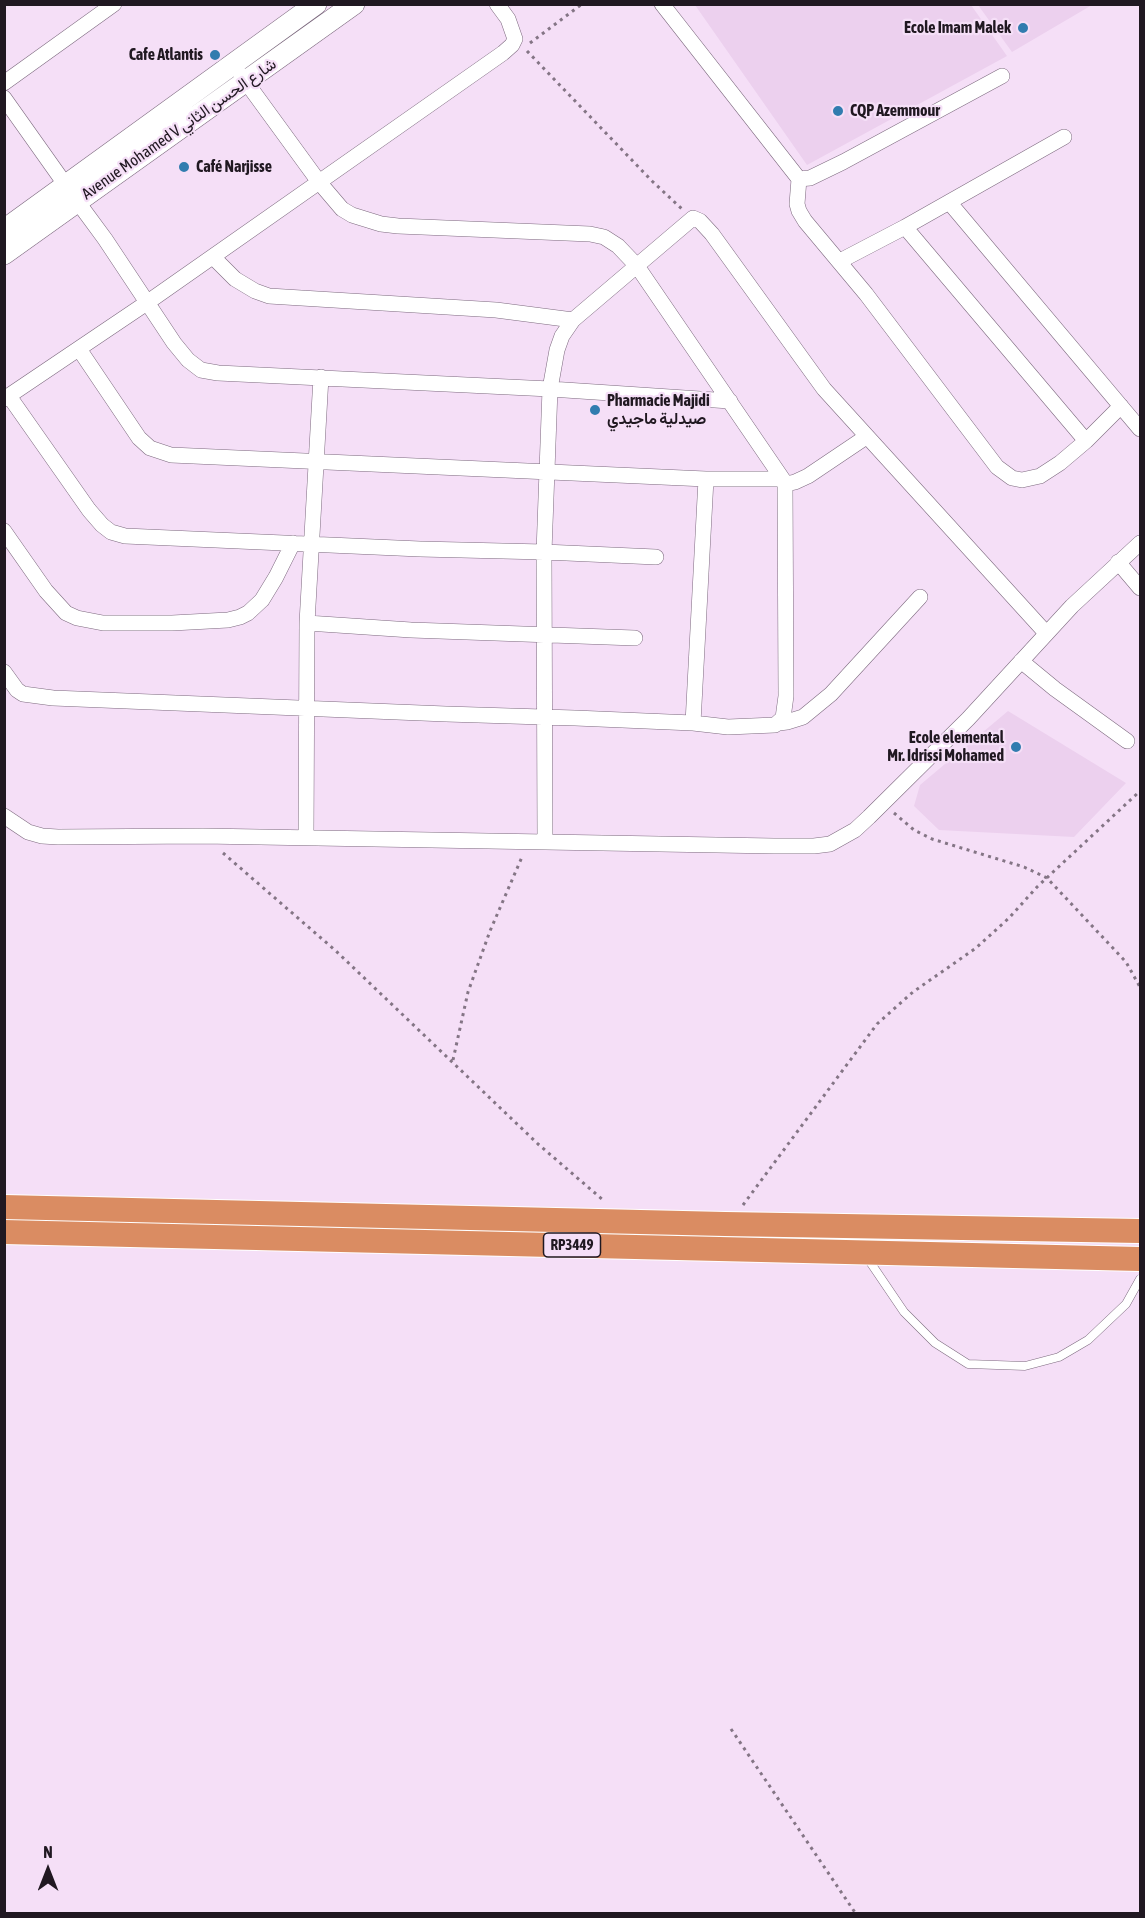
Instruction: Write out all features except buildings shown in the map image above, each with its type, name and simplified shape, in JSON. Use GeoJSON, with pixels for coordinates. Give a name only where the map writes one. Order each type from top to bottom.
{"type":"FeatureCollection","features":[{"type":"Feature","properties":{"kind":"highway","name":"RP3449"},"geometry":{"type":"LineString","coordinates":[[4,1207],[1140,1231]]}},
{"type":"Feature","properties":{"kind":"highway","name":"RP3449"},"geometry":{"type":"LineString","coordinates":[[4,1232],[1140,1259]]}},
{"type":"Feature","properties":{"kind":"main road","name":"Avenue Mohamed V شارع الحسن الثاني"},"geometry":{"type":"LineString","coordinates":[[239,73],[316,4]]}},
{"type":"Feature","properties":{"kind":"main road","name":"Avenue Mohamed V شارع الحسن الثاني"},"geometry":{"type":"LineString","coordinates":[[4,230],[71,193],[239,73],[354,4]]}},
{"type":"Feature","properties":{"kind":"main road","name":"Avenue Mohamed V شارع الحسن الثاني"},"geometry":{"type":"LineString","coordinates":[[4,254],[71,193]]}},
{"type":"Feature","properties":{"kind":"street"},"geometry":{"type":"LineString","coordinates":[[4,83],[114,4]]}},
{"type":"Feature","properties":{"kind":"street"},"geometry":{"type":"LineString","coordinates":[[497,4],[508,19],[514,33],[515,39],[510,48],[461,85],[7,398],[102,525],[111,532],[125,536],[656,557]]}},
{"type":"Feature","properties":{"kind":"street"},"geometry":{"type":"LineString","coordinates":[[662,4],[799,179],[797,204],[805,221],[840,261],[997,467],[1007,475],[1022,480],[1040,476],[1086,441],[1121,406]]}},
{"type":"Feature","properties":{"kind":"street"},"geometry":{"type":"LineString","coordinates":[[239,73],[319,182],[342,209],[352,215],[407,226],[590,234],[604,237],[618,246],[637,266],[783,481],[786,696],[783,718],[779,723]]}},
{"type":"Feature","properties":{"kind":"street"},"geometry":{"type":"LineString","coordinates":[[799,179],[810,178],[843,162],[1002,76]]}},
{"type":"Feature","properties":{"kind":"street"},"geometry":{"type":"LineString","coordinates":[[4,98],[99,229],[178,348],[201,370],[218,373],[550,389],[730,401]]}},
{"type":"Feature","properties":{"kind":"street"},"geometry":{"type":"LineString","coordinates":[[840,261],[1064,137]]}},
{"type":"Feature","properties":{"kind":"street"},"geometry":{"type":"LineString","coordinates":[[949,202],[1140,429]]}},
{"type":"Feature","properties":{"kind":"street"},"geometry":{"type":"LineString","coordinates":[[545,841],[544,552],[550,389],[556,350],[573,320],[693,218],[700,221],[712,234],[824,389],[1046,633]]}},
{"type":"Feature","properties":{"kind":"street"},"geometry":{"type":"LineString","coordinates":[[905,227],[1086,441]]}},
{"type":"Feature","properties":{"kind":"street"},"geometry":{"type":"LineString","coordinates":[[213,257],[235,279],[269,296],[496,310],[573,320]]}},
{"type":"Feature","properties":{"kind":"street"},"geometry":{"type":"LineString","coordinates":[[79,349],[139,438],[150,448],[159,452],[183,456],[783,481],[790,484],[808,476],[866,437]]}},
{"type":"Feature","properties":{"kind":"street"},"geometry":{"type":"LineString","coordinates":[[306,838],[307,623],[321,377]]}},
{"type":"Feature","properties":{"kind":"street"},"geometry":{"type":"LineString","coordinates":[[693,723],[706,478]]}},
{"type":"Feature","properties":{"kind":"street"},"geometry":{"type":"LineString","coordinates":[[4,531],[46,591],[66,613],[77,618],[103,623],[172,623],[228,620],[240,617],[262,600],[293,543]]}},
{"type":"Feature","properties":{"kind":"street"},"geometry":{"type":"LineString","coordinates":[[4,816],[28,832],[42,836],[203,836],[814,846],[830,843],[855,830],[884,802],[968,719],[1046,633],[1140,543]]}},
{"type":"Feature","properties":{"kind":"street"},"geometry":{"type":"LineString","coordinates":[[1118,562],[1140,588]]}},
{"type":"Feature","properties":{"kind":"street"},"geometry":{"type":"LineString","coordinates":[[4,672],[17,690],[28,696],[757,727],[803,717],[831,694],[920,597]]}},
{"type":"Feature","properties":{"kind":"street"},"geometry":{"type":"LineString","coordinates":[[307,623],[635,638]]}},
{"type":"Feature","properties":{"kind":"street"},"geometry":{"type":"LineString","coordinates":[[1021,661],[1055,689],[1127,741]]}},
{"type":"Feature","properties":{"kind":"lane"},"geometry":{"type":"LineString","coordinates":[[864,1252],[904,1312],[935,1343],[968,1365],[1025,1366],[1059,1357],[1088,1340],[1126,1304],[1140,1279]]}},
{"type":"Feature","properties":{"kind":"path"},"geometry":{"type":"LineString","coordinates":[[582,4],[524,47],[652,181],[693,218]]}},
{"type":"Feature","properties":{"kind":"path"},"geometry":{"type":"LineString","coordinates":[[740,1208],[877,1024],[913,992],[976,948],[1140,791]]}},
{"type":"Feature","properties":{"kind":"path"},"geometry":{"type":"LineString","coordinates":[[884,802],[902,821],[932,840],[1024,867],[1047,878],[1126,962],[1140,987]]}},
{"type":"Feature","properties":{"kind":"path"},"geometry":{"type":"LineString","coordinates":[[203,836],[336,951],[538,1143],[604,1200]]}},
{"type":"Feature","properties":{"kind":"path"},"geometry":{"type":"LineString","coordinates":[[453,1061],[468,992],[490,931],[528,841]]}},
{"type":"Feature","properties":{"kind":"path"},"geometry":{"type":"LineString","coordinates":[[730,1730],[856,1914]]}},
{"type":"Feature","properties":{"kind":"shaded area","name":"CQP Azemmour"},"geometry":{"type":"Polygon","coordinates":[[[695,5],[971,5],[1007,56],[807,165],[695,5]]]}},
{"type":"Feature","properties":{"kind":"shaded area","name":"Ecole Imam Malek"},"geometry":{"type":"Polygon","coordinates":[[[978,5],[1092,5],[1012,52],[978,5]]]}},
{"type":"Feature","properties":{"kind":"shaded area","name":"Ecole elemental Mr. Idrissi Mohamed"},"geometry":{"type":"Polygon","coordinates":[[[1008,711],[1126,783],[1074,837],[939,830],[914,806],[920,785],[1008,711]]]}},
{"type":"Feature","properties":{"kind":"place","name":"Ecole Imam Malek"},"geometry":{"type":"Point","coordinates":[1023,28]}},
{"type":"Feature","properties":{"kind":"place","name":"Cafe Atlantis"},"geometry":{"type":"Point","coordinates":[215,55]}},
{"type":"Feature","properties":{"kind":"place","name":"CQP Azemmour"},"geometry":{"type":"Point","coordinates":[838,111]}},
{"type":"Feature","properties":{"kind":"place","name":"Café Narjisse"},"geometry":{"type":"Point","coordinates":[184,167]}},
{"type":"Feature","properties":{"kind":"place","name":"Pharmacie Majidi صيدلية ماجيدي"},"geometry":{"type":"Point","coordinates":[595,410]}},
{"type":"Feature","properties":{"kind":"place","name":"Ecole elemental Mr. Idrissi Mohamed"},"geometry":{"type":"Point","coordinates":[1016,747]}}]}
